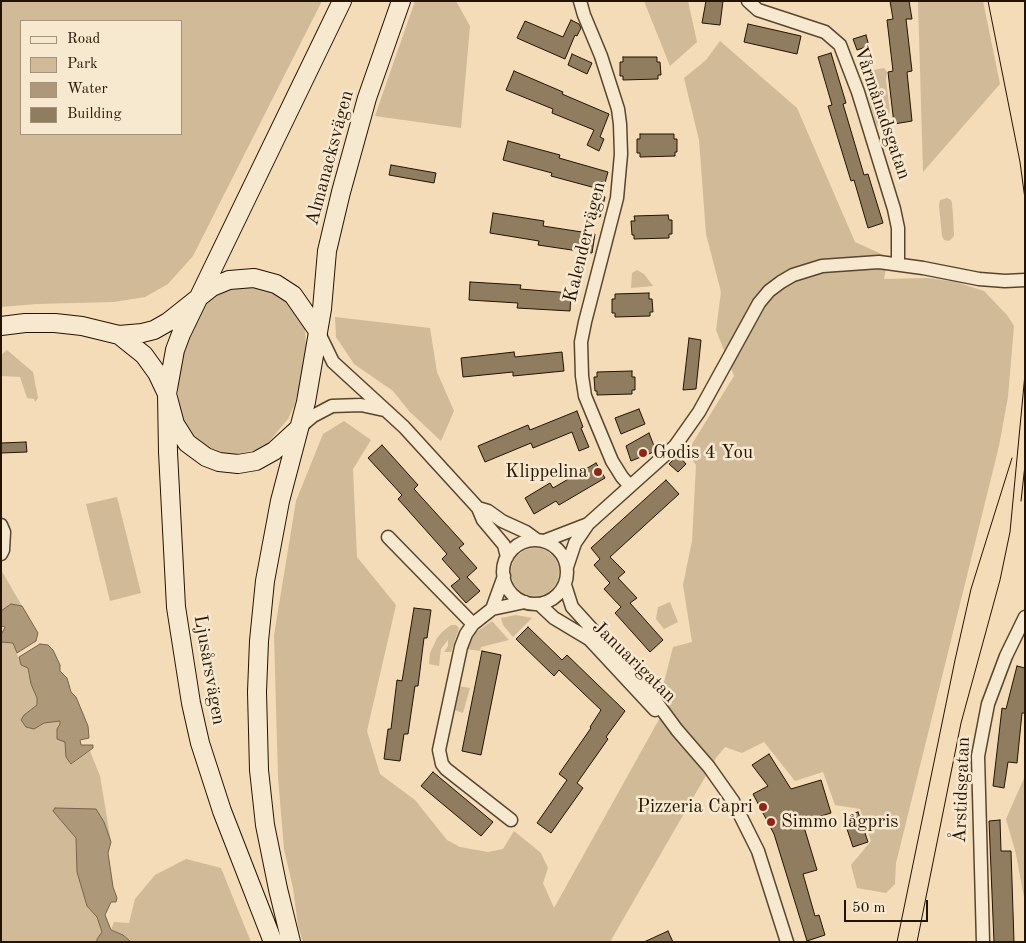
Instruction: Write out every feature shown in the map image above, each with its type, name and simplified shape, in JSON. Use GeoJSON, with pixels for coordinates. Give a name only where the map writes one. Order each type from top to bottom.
{"type":"FeatureCollection","features":[{"type":"Feature","properties":{"kind":"main road"},"geometry":{"type":"LineString","coordinates":[[167,394],[180,334],[342,1]]}},
{"type":"Feature","properties":{"kind":"main road","name":"Almanacksvägen"},"geometry":{"type":"LineString","coordinates":[[318,331],[322,309],[327,251],[341,192],[367,98],[401,1]]}},
{"type":"Feature","properties":{"kind":"main road"},"geometry":{"type":"LineString","coordinates":[[1,326],[25,323],[61,324],[82,326],[119,335],[142,333],[154,330],[168,322],[212,287],[229,280],[254,278],[268,281],[283,287],[293,295],[318,331],[300,428],[274,452],[256,461],[238,464],[219,462],[206,457],[187,444],[176,424],[167,394],[157,373],[144,355],[119,335]]}},
{"type":"Feature","properties":{"kind":"main road","name":"Ljusårsvägen"},"geometry":{"type":"LineString","coordinates":[[167,394],[168,462],[176,607],[191,702],[200,743],[222,811],[272,942]]}},
{"type":"Feature","properties":{"kind":"main road","name":"Ljusårsvägen"},"geometry":{"type":"LineString","coordinates":[[291,942],[265,826],[259,770],[257,692],[259,641],[268,563],[280,501],[300,428]]}},
{"type":"Feature","properties":{"kind":"street","name":"Kalendervägen"},"geometry":{"type":"LineString","coordinates":[[580,1],[601,56],[618,109],[621,154],[616,203],[581,342],[582,376],[585,396],[612,461],[630,486]]}},
{"type":"Feature","properties":{"kind":"street","name":"Vårmånadsgatan"},"geometry":{"type":"LineString","coordinates":[[748,1],[758,10],[825,32],[840,45],[858,92],[894,209],[898,228],[898,264]]}},
{"type":"Feature","properties":{"kind":"street"},"geometry":{"type":"LineString","coordinates":[[504,576],[510,592],[525,602],[539,604],[554,598],[565,584],[567,567],[575,543],[588,524],[675,446],[718,379],[759,303],[769,291],[793,275],[822,266],[878,262],[979,279],[1025,280]]}},
{"type":"Feature","properties":{"kind":"street"},"geometry":{"type":"LineString","coordinates":[[318,331],[333,362],[404,427],[478,508],[482,520],[504,545],[507,557]]}},
{"type":"Feature","properties":{"kind":"street"},"geometry":{"type":"LineString","coordinates":[[300,428],[313,416],[332,406],[361,405],[387,410]]}},
{"type":"Feature","properties":{"kind":"street"},"geometry":{"type":"LineString","coordinates":[[478,508],[540,541],[552,545],[564,558],[567,567]]}},
{"type":"Feature","properties":{"kind":"street"},"geometry":{"type":"LineString","coordinates":[[492,609],[504,576],[504,564],[507,557],[520,544],[540,541],[588,524]]}},
{"type":"Feature","properties":{"kind":"street"},"geometry":{"type":"LineString","coordinates":[[1,525],[4,532],[1,554]]}},
{"type":"Feature","properties":{"kind":"street"},"geometry":{"type":"LineString","coordinates":[[388,537],[473,624]]}},
{"type":"Feature","properties":{"kind":"street","name":"Januarigatan"},"geometry":{"type":"LineString","coordinates":[[565,584],[572,607],[649,692],[733,801],[758,851],[787,942]]}},
{"type":"Feature","properties":{"kind":"street"},"geometry":{"type":"LineString","coordinates":[[511,820],[446,769],[442,764],[438,750],[461,647],[466,634],[473,624],[492,609],[525,602]]}},
{"type":"Feature","properties":{"kind":"street","name":"Januarigatan"},"geometry":{"type":"LineString","coordinates":[[539,604],[554,618],[589,639],[643,698],[677,730]]}},
{"type":"Feature","properties":{"kind":"street","name":"Årstidsgatan"},"geometry":{"type":"LineString","coordinates":[[983,942],[978,756],[988,704],[1006,656],[1025,617]]}},
{"type":"Feature","properties":{"kind":"green space"},"geometry":{"type":"Polygon","coordinates":[[[1,1],[322,1],[193,256],[168,284],[145,297],[114,302],[1,307],[1,1]]]}},
{"type":"Feature","properties":{"kind":"green space"},"geometry":{"type":"Polygon","coordinates":[[[415,1],[456,1],[470,26],[461,128],[375,116],[415,1]]]}},
{"type":"Feature","properties":{"kind":"green space"},"geometry":{"type":"Polygon","coordinates":[[[644,1],[688,1],[697,42],[670,66],[644,1]]]}},
{"type":"Feature","properties":{"kind":"green space"},"geometry":{"type":"Polygon","coordinates":[[[918,1],[983,1],[1000,84],[923,172],[918,1]]]}},
{"type":"Feature","properties":{"kind":"green space"},"geometry":{"type":"Polygon","coordinates":[[[720,41],[797,108],[855,242],[888,257],[884,279],[928,278],[956,282],[984,291],[1007,315],[1014,326],[1008,397],[999,446],[896,863],[895,884],[886,893],[857,888],[851,865],[871,841],[860,809],[835,805],[823,772],[795,781],[764,742],[742,753],[725,747],[716,758],[610,942],[303,942],[298,926],[293,888],[284,849],[278,777],[274,635],[296,501],[323,434],[344,421],[371,440],[353,469],[357,557],[396,605],[367,731],[380,774],[415,800],[447,840],[460,847],[488,852],[503,849],[514,831],[541,853],[548,868],[543,883],[554,908],[667,705],[662,690],[673,647],[692,642],[683,585],[692,541],[696,465],[687,452],[734,376],[716,330],[721,292],[706,234],[699,140],[684,78],[706,60],[720,41]]]}},
{"type":"Feature","properties":{"kind":"green space"},"geometry":{"type":"Polygon","coordinates":[[[884,68],[887,72],[886,80],[890,112],[882,124],[877,126],[868,97],[872,97],[871,91],[869,84],[863,83],[863,75],[869,71],[884,68]]]}},
{"type":"Feature","properties":{"kind":"green space"},"geometry":{"type":"Polygon","coordinates":[[[947,198],[952,203],[954,236],[949,241],[944,240],[942,236],[939,206],[940,200],[947,198]]]}},
{"type":"Feature","properties":{"kind":"green space"},"geometry":{"type":"Polygon","coordinates":[[[637,270],[644,274],[653,286],[631,288],[632,273],[637,270]]]}},
{"type":"Feature","properties":{"kind":"green space"},"geometry":{"type":"Polygon","coordinates":[[[242,282],[280,292],[298,311],[305,329],[304,372],[288,419],[267,444],[255,450],[238,454],[225,454],[203,445],[184,425],[179,409],[179,371],[184,352],[206,301],[210,296],[242,282]]]}},
{"type":"Feature","properties":{"kind":"green space"},"geometry":{"type":"Polygon","coordinates":[[[335,317],[430,328],[437,372],[454,411],[441,441],[409,411],[393,391],[354,364],[336,337],[335,317]]]}},
{"type":"Feature","properties":{"kind":"green space"},"geometry":{"type":"Polygon","coordinates":[[[7,350],[33,372],[38,398],[35,402],[34,399],[27,398],[20,377],[1,376],[1,355],[7,350]]]}},
{"type":"Feature","properties":{"kind":"green space"},"geometry":{"type":"Polygon","coordinates":[[[117,497],[141,593],[110,601],[86,504],[117,497]]]}},
{"type":"Feature","properties":{"kind":"green space"},"geometry":{"type":"Polygon","coordinates":[[[530,548],[540,548],[549,552],[555,558],[559,572],[555,586],[549,592],[540,596],[530,596],[521,592],[515,586],[511,577],[511,567],[515,558],[521,552],[530,548]]]}},
{"type":"Feature","properties":{"kind":"green space"},"geometry":{"type":"Polygon","coordinates":[[[1,570],[22,606],[11,604],[1,611],[1,570]]]}},
{"type":"Feature","properties":{"kind":"green space"},"geometry":{"type":"Polygon","coordinates":[[[670,602],[678,622],[664,629],[656,619],[658,607],[670,602]]]}},
{"type":"Feature","properties":{"kind":"green space"},"geometry":{"type":"Polygon","coordinates":[[[516,615],[532,618],[513,637],[503,625],[501,618],[516,615]]]}},
{"type":"Feature","properties":{"kind":"green space"},"geometry":{"type":"Polygon","coordinates":[[[492,621],[509,640],[481,647],[480,651],[467,649],[475,633],[492,621]]]}},
{"type":"Feature","properties":{"kind":"green space"},"geometry":{"type":"Polygon","coordinates":[[[451,625],[456,625],[459,628],[451,652],[444,652],[448,646],[448,640],[441,649],[439,666],[429,664],[430,653],[437,638],[451,625]]]}},
{"type":"Feature","properties":{"kind":"green space"},"geometry":{"type":"Polygon","coordinates":[[[1,642],[13,643],[21,665],[28,668],[31,684],[37,698],[37,705],[24,715],[21,720],[26,727],[34,728],[44,723],[60,721],[72,764],[90,751],[100,776],[111,842],[104,822],[54,811],[76,838],[77,872],[87,906],[97,917],[102,932],[97,942],[1,942],[1,642]]]}},
{"type":"Feature","properties":{"kind":"green space"},"geometry":{"type":"Polygon","coordinates":[[[458,686],[470,688],[463,713],[454,710],[458,686]]]}},
{"type":"Feature","properties":{"kind":"green space"},"geometry":{"type":"Polygon","coordinates":[[[1025,776],[1025,903],[1016,854],[1006,819],[1025,776]]]}},
{"type":"Feature","properties":{"kind":"green space"},"geometry":{"type":"Polygon","coordinates":[[[186,859],[221,868],[251,942],[131,942],[123,935],[111,930],[114,922],[129,923],[135,899],[155,875],[186,859]]]}},
{"type":"Feature","properties":{"kind":"water"},"geometry":{"type":"Polygon","coordinates":[[[11,604],[22,606],[38,633],[36,641],[17,653],[13,643],[1,642],[1,635],[5,627],[1,626],[1,611],[11,604]]]}},
{"type":"Feature","properties":{"kind":"water"},"geometry":{"type":"Polygon","coordinates":[[[40,644],[48,645],[53,650],[60,665],[60,671],[67,678],[71,692],[76,697],[88,726],[89,738],[80,740],[81,745],[93,745],[93,748],[71,764],[66,757],[65,742],[57,739],[57,729],[60,721],[44,723],[34,729],[26,727],[21,720],[24,715],[37,705],[37,698],[31,684],[28,668],[21,665],[19,657],[40,644]]]}},
{"type":"Feature","properties":{"kind":"water"},"geometry":{"type":"Polygon","coordinates":[[[55,808],[96,809],[104,822],[111,842],[108,853],[113,887],[117,898],[116,902],[111,902],[105,915],[111,930],[123,935],[131,942],[97,942],[102,932],[97,917],[87,906],[77,872],[76,838],[53,811],[55,808]]]}},
{"type":"Feature","properties":{"kind":"building"},"geometry":{"type":"Polygon","coordinates":[[[706,1],[723,1],[720,25],[702,23],[706,1]]]}},
{"type":"Feature","properties":{"kind":"building"},"geometry":{"type":"Polygon","coordinates":[[[890,1],[909,1],[912,19],[906,19],[912,71],[907,72],[912,121],[894,124],[888,72],[893,71],[887,20],[893,19],[890,1]]]}},
{"type":"Feature","properties":{"kind":"building"},"geometry":{"type":"Polygon","coordinates":[[[571,20],[579,24],[581,28],[577,36],[575,35],[565,59],[517,38],[525,21],[563,37],[571,20]]]}},
{"type":"Feature","properties":{"kind":"building"},"geometry":{"type":"Polygon","coordinates":[[[748,24],[801,36],[797,54],[744,42],[748,24]]]}},
{"type":"Feature","properties":{"kind":"building"},"geometry":{"type":"Polygon","coordinates":[[[866,35],[869,46],[857,50],[853,39],[866,35]]]}},
{"type":"Feature","properties":{"kind":"building"},"geometry":{"type":"Polygon","coordinates":[[[831,53],[846,103],[843,104],[864,175],[868,174],[883,223],[868,228],[854,180],[851,181],[828,106],[832,105],[818,57],[831,53]]]}},
{"type":"Feature","properties":{"kind":"building"},"geometry":{"type":"Polygon","coordinates":[[[572,54],[592,63],[587,74],[568,65],[572,54]]]}},
{"type":"Feature","properties":{"kind":"building"},"geometry":{"type":"Polygon","coordinates":[[[623,57],[657,57],[657,62],[660,62],[661,75],[658,75],[658,79],[623,80],[623,76],[620,76],[620,62],[623,62],[623,57]]]}},
{"type":"Feature","properties":{"kind":"building"},"geometry":{"type":"Polygon","coordinates":[[[514,71],[609,114],[600,137],[604,139],[599,151],[587,145],[594,130],[552,113],[553,109],[506,90],[514,71]]]}},
{"type":"Feature","properties":{"kind":"building"},"geometry":{"type":"Polygon","coordinates":[[[640,134],[674,134],[674,139],[677,139],[677,152],[675,152],[675,156],[640,157],[640,153],[637,153],[637,139],[640,139],[640,134]]]}},
{"type":"Feature","properties":{"kind":"building"},"geometry":{"type":"Polygon","coordinates":[[[508,141],[560,155],[559,158],[608,172],[603,190],[551,176],[552,173],[503,160],[508,141]]]}},
{"type":"Feature","properties":{"kind":"building"},"geometry":{"type":"Polygon","coordinates":[[[391,165],[436,173],[434,183],[389,175],[391,165]]]}},
{"type":"Feature","properties":{"kind":"building"},"geometry":{"type":"Polygon","coordinates":[[[594,194],[605,197],[600,217],[589,215],[594,194]]]}},
{"type":"Feature","properties":{"kind":"building"},"geometry":{"type":"Polygon","coordinates":[[[493,213],[544,221],[543,226],[595,234],[592,253],[538,245],[539,241],[490,233],[493,213]]]}},
{"type":"Feature","properties":{"kind":"building"},"geometry":{"type":"Polygon","coordinates":[[[668,215],[669,220],[672,220],[672,234],[669,234],[669,238],[634,239],[631,221],[635,221],[634,216],[668,215]]]}},
{"type":"Feature","properties":{"kind":"building"},"geometry":{"type":"Polygon","coordinates":[[[470,282],[521,285],[520,289],[571,293],[570,311],[517,308],[518,303],[469,300],[470,282]]]}},
{"type":"Feature","properties":{"kind":"building"},"geometry":{"type":"Polygon","coordinates":[[[649,293],[649,299],[652,299],[653,312],[650,312],[650,316],[615,317],[615,313],[612,313],[612,299],[615,299],[615,294],[649,293]]]}},
{"type":"Feature","properties":{"kind":"building"},"geometry":{"type":"Polygon","coordinates":[[[689,338],[701,340],[696,389],[683,390],[689,338]]]}},
{"type":"Feature","properties":{"kind":"building"},"geometry":{"type":"Polygon","coordinates":[[[514,352],[515,357],[562,352],[564,371],[513,376],[513,372],[463,377],[461,358],[514,352]]]}},
{"type":"Feature","properties":{"kind":"building"},"geometry":{"type":"Polygon","coordinates":[[[632,371],[632,377],[635,377],[635,390],[632,390],[632,394],[597,395],[594,377],[597,377],[597,372],[632,371]]]}},
{"type":"Feature","properties":{"kind":"building"},"geometry":{"type":"Polygon","coordinates":[[[639,409],[645,424],[621,434],[615,418],[639,409]]]}},
{"type":"Feature","properties":{"kind":"building"},"geometry":{"type":"Polygon","coordinates":[[[577,411],[583,427],[581,428],[589,447],[579,451],[572,432],[533,448],[531,443],[485,462],[478,446],[528,425],[530,430],[577,411]]]}},
{"type":"Feature","properties":{"kind":"building"},"geometry":{"type":"Polygon","coordinates":[[[649,433],[656,451],[631,461],[626,446],[649,433]]]}},
{"type":"Feature","properties":{"kind":"building"},"geometry":{"type":"Polygon","coordinates":[[[26,442],[27,452],[1,453],[1,443],[26,442]]]}},
{"type":"Feature","properties":{"kind":"building"},"geometry":{"type":"Polygon","coordinates":[[[382,445],[418,485],[414,489],[464,544],[459,548],[477,568],[467,577],[480,591],[466,603],[451,586],[460,579],[442,559],[447,554],[398,499],[402,495],[368,458],[382,445]]]}},
{"type":"Feature","properties":{"kind":"building"},"geometry":{"type":"Polygon","coordinates":[[[678,455],[686,464],[678,472],[669,464],[678,455]]]}},
{"type":"Feature","properties":{"kind":"building"},"geometry":{"type":"Polygon","coordinates":[[[596,463],[605,478],[559,505],[556,501],[534,514],[525,498],[550,483],[553,488],[596,463]]]}},
{"type":"Feature","properties":{"kind":"building"},"geometry":{"type":"Polygon","coordinates":[[[666,480],[679,494],[610,557],[625,572],[618,578],[637,598],[630,603],[663,640],[650,652],[615,613],[621,607],[604,589],[610,583],[594,565],[600,559],[591,548],[666,480]]]}},
{"type":"Feature","properties":{"kind":"building"},"geometry":{"type":"Polygon","coordinates":[[[414,608],[431,610],[427,638],[424,638],[418,686],[415,686],[408,734],[404,734],[400,761],[384,759],[388,729],[391,729],[397,680],[402,681],[414,608]]]}},
{"type":"Feature","properties":{"kind":"building"},"geometry":{"type":"Polygon","coordinates":[[[528,627],[562,660],[567,655],[625,711],[577,783],[583,788],[551,833],[537,823],[567,780],[559,774],[591,728],[601,710],[559,670],[554,676],[516,639],[528,627]]]}},
{"type":"Feature","properties":{"kind":"building"},"geometry":{"type":"Polygon","coordinates":[[[482,651],[501,655],[481,755],[462,751],[482,651]]]}},
{"type":"Feature","properties":{"kind":"building"},"geometry":{"type":"Polygon","coordinates":[[[1017,666],[1025,668],[1025,713],[1022,713],[1017,763],[1008,762],[1004,788],[993,786],[1002,708],[1006,709],[1017,666]]]}},
{"type":"Feature","properties":{"kind":"building"},"geometry":{"type":"Polygon","coordinates":[[[769,754],[791,789],[821,780],[831,813],[811,819],[813,824],[804,827],[817,870],[803,874],[815,916],[819,915],[825,935],[807,941],[774,834],[753,794],[768,786],[752,765],[769,754]]]}},
{"type":"Feature","properties":{"kind":"building"},"geometry":{"type":"Polygon","coordinates":[[[433,772],[493,822],[481,836],[421,786],[433,772]]]}},
{"type":"Feature","properties":{"kind":"building"},"geometry":{"type":"Polygon","coordinates":[[[858,812],[868,842],[853,847],[843,817],[858,812]]]}},
{"type":"Feature","properties":{"kind":"building"},"geometry":{"type":"Polygon","coordinates":[[[1000,820],[1001,851],[1011,851],[1014,942],[994,942],[989,821],[1000,820]]]}},
{"type":"Feature","properties":{"kind":"building"},"geometry":{"type":"Polygon","coordinates":[[[668,931],[673,942],[644,942],[668,931]]]}},
{"type":"Feature","properties":{"kind":"tram line"},"geometry":{"type":"LineString","coordinates":[[988,1],[1020,162],[1025,199]]}},
{"type":"Feature","properties":{"kind":"tram line"},"geometry":{"type":"LineString","coordinates":[[917,942],[961,723],[1000,580],[1010,532],[1025,374]]}},
{"type":"Feature","properties":{"kind":"tram line"},"geometry":{"type":"LineString","coordinates":[[897,942],[971,589],[1012,458]]}},
{"type":"Feature","properties":{"kind":"tram line"},"geometry":{"type":"LineString","coordinates":[[1021,501],[1025,465]]}},
{"type":"Feature","properties":{"kind":"place","name":"Godis 4 You"},"geometry":{"type":"Point","coordinates":[643,453]}},
{"type":"Feature","properties":{"kind":"place","name":"Klippelina"},"geometry":{"type":"Point","coordinates":[598,472]}},
{"type":"Feature","properties":{"kind":"place","name":"Pizzeria Capri"},"geometry":{"type":"Point","coordinates":[763,807]}},
{"type":"Feature","properties":{"kind":"place","name":"Simmo lågpris"},"geometry":{"type":"Point","coordinates":[771,822]}}]}
